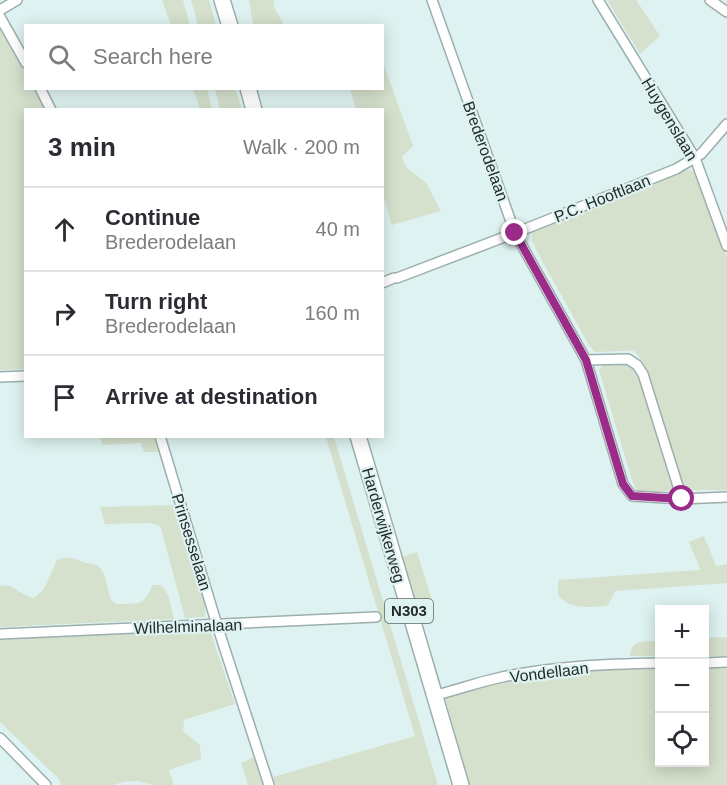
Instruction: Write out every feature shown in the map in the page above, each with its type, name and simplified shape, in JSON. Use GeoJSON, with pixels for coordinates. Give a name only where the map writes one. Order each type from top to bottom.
{"type":"FeatureCollection","features":[{"type":"Feature","properties":{"kind":"main road"},"geometry":{"type":"LineString","coordinates":[[222,0],[229,24]]}},
{"type":"Feature","properties":{"kind":"main road"},"geometry":{"type":"LineString","coordinates":[[233,0],[239,24]]}},
{"type":"Feature","properties":{"kind":"main road"},"geometry":{"type":"LineString","coordinates":[[249,90],[254,108]]}},
{"type":"Feature","properties":{"kind":"main road"},"geometry":{"type":"LineString","coordinates":[[258,90],[262,108]]}},
{"type":"Feature","properties":{"kind":"main road","name":"Harderwijkerweg"},"geometry":{"type":"LineString","coordinates":[[350,438],[452,785]]}},
{"type":"Feature","properties":{"kind":"main road","name":"Harderwijkerweg"},"geometry":{"type":"LineString","coordinates":[[359,438],[461,785]]}},
{"type":"Feature","properties":{"kind":"street"},"geometry":{"type":"LineString","coordinates":[[0,10],[17,0]]}},
{"type":"Feature","properties":{"kind":"street","name":"Brederodelaan"},"geometry":{"type":"LineString","coordinates":[[432,0],[515,233],[586,360],[623,484],[632,496],[682,499],[727,497]]}},
{"type":"Feature","properties":{"kind":"street","name":"Huygenslaan"},"geometry":{"type":"LineString","coordinates":[[598,0],[695,158],[727,246]]}},
{"type":"Feature","properties":{"kind":"street"},"geometry":{"type":"LineString","coordinates":[[710,0],[727,12]]}},
{"type":"Feature","properties":{"kind":"street"},"geometry":{"type":"LineString","coordinates":[[0,17],[24,59]]}},
{"type":"Feature","properties":{"kind":"street"},"geometry":{"type":"LineString","coordinates":[[41,90],[50,108]]}},
{"type":"Feature","properties":{"kind":"street","name":"P.C. Hooftlaan"},"geometry":{"type":"LineString","coordinates":[[384,282],[676,169],[701,154],[727,124]]}},
{"type":"Feature","properties":{"kind":"street"},"geometry":{"type":"LineString","coordinates":[[586,360],[628,359],[637,365],[643,374],[682,499]]}},
{"type":"Feature","properties":{"kind":"street"},"geometry":{"type":"LineString","coordinates":[[0,377],[24,376]]}},
{"type":"Feature","properties":{"kind":"street","name":"Prinsesselaan"},"geometry":{"type":"LineString","coordinates":[[161,438],[268,785]]}},
{"type":"Feature","properties":{"kind":"street","name":"Wilhelminalaan"},"geometry":{"type":"LineString","coordinates":[[0,633],[376,617]]}},
{"type":"Feature","properties":{"kind":"street"},"geometry":{"type":"LineString","coordinates":[[709,663],[727,662]]}},
{"type":"Feature","properties":{"kind":"street","name":"Vondellaan"},"geometry":{"type":"LineString","coordinates":[[440,694],[498,678],[531,672],[655,663]]}},
{"type":"Feature","properties":{"kind":"street"},"geometry":{"type":"LineString","coordinates":[[0,738],[46,785]]}},
{"type":"Feature","properties":{"kind":"green space"},"geometry":{"type":"Polygon","coordinates":[[[162,0],[183,0],[190,24],[171,24],[162,0]]]}},
{"type":"Feature","properties":{"kind":"green space"},"geometry":{"type":"Polygon","coordinates":[[[191,0],[209,0],[216,24],[198,24],[191,0]]]}},
{"type":"Feature","properties":{"kind":"green space"},"geometry":{"type":"Polygon","coordinates":[[[249,0],[274,0],[274,7],[283,24],[253,24],[249,0]]]}},
{"type":"Feature","properties":{"kind":"green space"},"geometry":{"type":"Polygon","coordinates":[[[607,0],[636,0],[660,36],[640,54],[607,0]]]}},
{"type":"Feature","properties":{"kind":"green space"},"geometry":{"type":"Polygon","coordinates":[[[0,29],[9,38],[24,67],[24,90],[37,90],[46,108],[24,108],[24,369],[0,370],[0,29]]]}},
{"type":"Feature","properties":{"kind":"green space"},"geometry":{"type":"Polygon","coordinates":[[[384,66],[413,146],[402,157],[406,167],[426,183],[441,211],[392,225],[384,198],[384,108],[356,108],[350,90],[384,90],[384,66]]]}},
{"type":"Feature","properties":{"kind":"green space"},"geometry":{"type":"Polygon","coordinates":[[[193,90],[207,90],[212,108],[200,108],[193,90]]]}},
{"type":"Feature","properties":{"kind":"green space"},"geometry":{"type":"Polygon","coordinates":[[[215,90],[235,90],[242,108],[220,108],[215,90]]]}},
{"type":"Feature","properties":{"kind":"green space"},"geometry":{"type":"Polygon","coordinates":[[[685,170],[691,170],[697,174],[727,257],[727,490],[685,490],[655,392],[640,357],[634,351],[595,352],[532,240],[532,232],[685,170]]]}},
{"type":"Feature","properties":{"kind":"green space"},"geometry":{"type":"Polygon","coordinates":[[[625,362],[631,364],[637,373],[673,491],[637,491],[633,483],[599,370],[603,364],[625,362]]]}},
{"type":"Feature","properties":{"kind":"green space"},"geometry":{"type":"Polygon","coordinates":[[[100,438],[154,438],[158,452],[144,452],[141,443],[102,445],[100,438]]]}},
{"type":"Feature","properties":{"kind":"green space"},"geometry":{"type":"Polygon","coordinates":[[[326,438],[334,438],[438,785],[276,785],[273,777],[415,736],[326,438]]]}},
{"type":"Feature","properties":{"kind":"green space"},"geometry":{"type":"Polygon","coordinates":[[[175,505],[205,605],[205,617],[185,618],[161,528],[150,523],[105,524],[100,507],[175,505]]]}},
{"type":"Feature","properties":{"kind":"green space"},"geometry":{"type":"Polygon","coordinates":[[[704,536],[716,566],[727,564],[727,583],[615,591],[608,605],[605,606],[574,605],[558,595],[559,580],[699,570],[689,542],[704,536]]]}},
{"type":"Feature","properties":{"kind":"green space"},"geometry":{"type":"Polygon","coordinates":[[[417,552],[432,600],[417,605],[402,557],[417,552]]]}},
{"type":"Feature","properties":{"kind":"green space"},"geometry":{"type":"Polygon","coordinates":[[[75,559],[100,568],[106,579],[110,596],[116,603],[140,602],[153,585],[161,585],[168,596],[174,619],[0,627],[0,586],[9,586],[34,598],[44,589],[57,560],[75,559]]]}},
{"type":"Feature","properties":{"kind":"green space"},"geometry":{"type":"Polygon","coordinates":[[[209,628],[235,704],[184,720],[183,731],[200,745],[201,759],[169,770],[174,785],[153,785],[138,781],[112,785],[61,785],[59,779],[0,722],[0,639],[209,628]]]}},
{"type":"Feature","properties":{"kind":"green space"},"geometry":{"type":"Polygon","coordinates":[[[727,637],[727,656],[709,656],[709,638],[727,637]]]}},
{"type":"Feature","properties":{"kind":"green space"},"geometry":{"type":"Polygon","coordinates":[[[644,641],[655,641],[655,656],[630,656],[633,646],[644,641]]]}},
{"type":"Feature","properties":{"kind":"green space"},"geometry":{"type":"Polygon","coordinates":[[[655,667],[655,767],[709,767],[709,667],[727,667],[727,785],[470,785],[445,697],[500,681],[617,668],[655,667]]]}},
{"type":"Feature","properties":{"kind":"green space"},"geometry":{"type":"Polygon","coordinates":[[[254,757],[263,785],[248,785],[241,763],[254,757]]]}},
{"type":"Feature","properties":{"kind":"route"},"geometry":{"type":"LineString","coordinates":[[515,233],[586,360],[623,484],[632,496],[682,499]]}}]}
